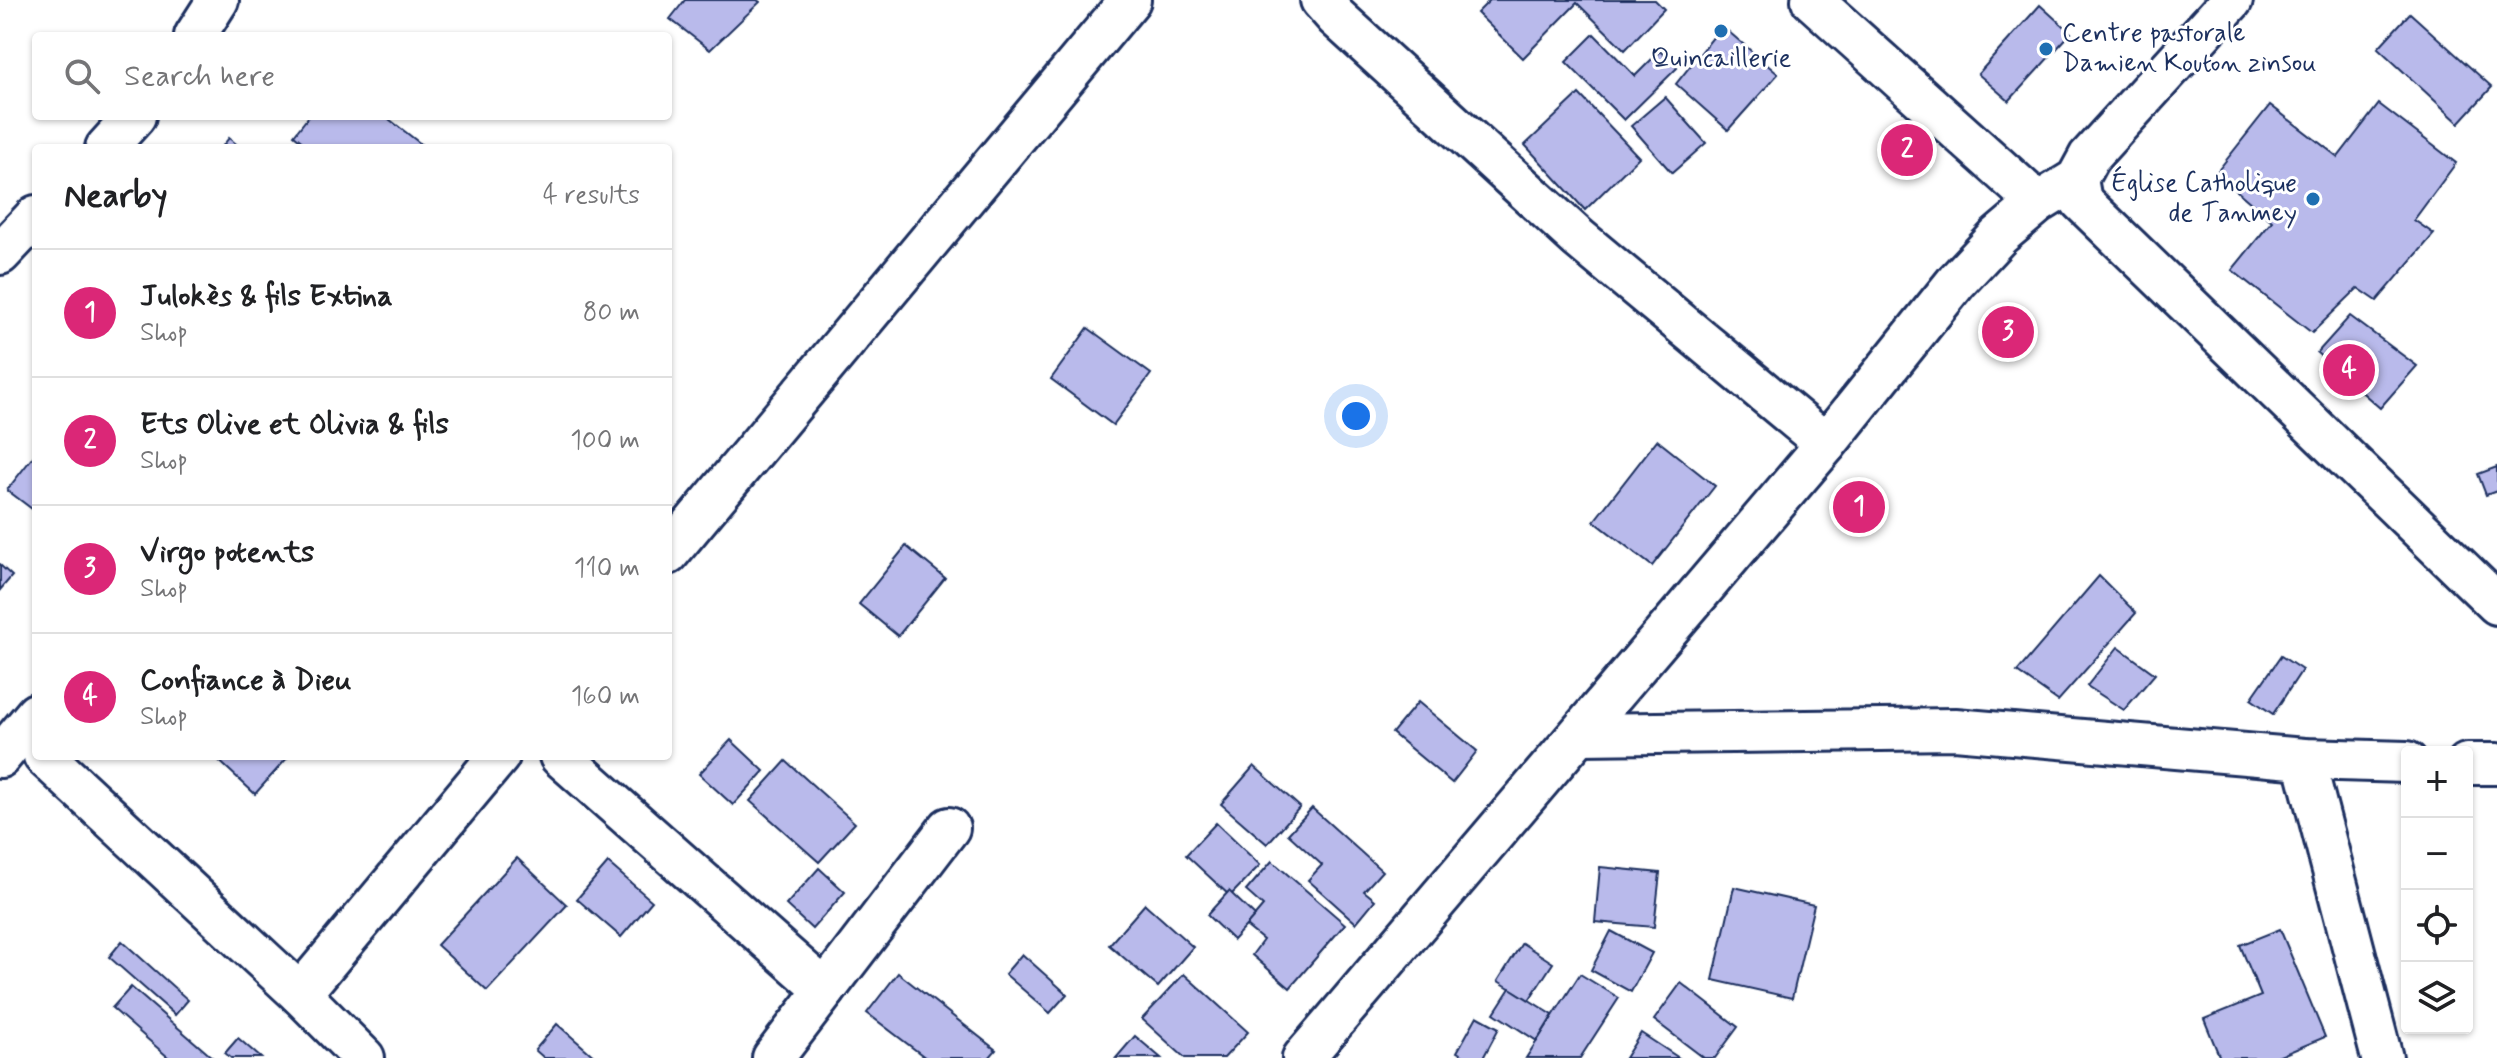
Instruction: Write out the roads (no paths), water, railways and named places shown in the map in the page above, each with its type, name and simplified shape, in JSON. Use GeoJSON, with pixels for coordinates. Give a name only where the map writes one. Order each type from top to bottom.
{"type":"FeatureCollection","features":[{"type":"Feature","properties":{"kind":"street"},"geometry":{"type":"LineString","coordinates":[[198,32],[218,0]]}},
{"type":"Feature","properties":{"kind":"street"},"geometry":{"type":"LineString","coordinates":[[672,549],[1130,0]]}},
{"type":"Feature","properties":{"kind":"street"},"geometry":{"type":"LineString","coordinates":[[1321,0],[1578,238],[1826,444]]}},
{"type":"Feature","properties":{"kind":"street"},"geometry":{"type":"LineString","coordinates":[[1812,0],[2038,203]]}},
{"type":"Feature","properties":{"kind":"street"},"geometry":{"type":"LineString","coordinates":[[1303,1058],[1826,444],[1957,281],[1999,236],[2038,203],[2077,179],[2089,157],[2232,0]]}},
{"type":"Feature","properties":{"kind":"street"},"geometry":{"type":"LineString","coordinates":[[110,144],[131,120]]}},
{"type":"Feature","properties":{"kind":"street"},"geometry":{"type":"LineString","coordinates":[[2077,179],[2081,201],[2497,604]]}},
{"type":"Feature","properties":{"kind":"street"},"geometry":{"type":"LineString","coordinates":[[0,254],[32,220]]}},
{"type":"Feature","properties":{"kind":"street"},"geometry":{"type":"LineString","coordinates":[[1581,734],[1955,729],[2304,759],[2401,762]]}},
{"type":"Feature","properties":{"kind":"street"},"geometry":{"type":"LineString","coordinates":[[2304,759],[2382,1058]]}},
{"type":"Feature","properties":{"kind":"street"},"geometry":{"type":"LineString","coordinates":[[47,760],[300,994],[364,1058]]}},
{"type":"Feature","properties":{"kind":"street"},"geometry":{"type":"LineString","coordinates":[[300,994],[496,760]]}},
{"type":"Feature","properties":{"kind":"street"},"geometry":{"type":"LineString","coordinates":[[565,760],[825,990]]}},
{"type":"Feature","properties":{"kind":"street"},"geometry":{"type":"LineString","coordinates":[[2473,764],[2497,764]]}},
{"type":"Feature","properties":{"kind":"street"},"geometry":{"type":"LineString","coordinates":[[773,1058],[949,828]]}},
{"type":"Feature","properties":{"kind":"place","name":"Quincaillerie"},"geometry":{"type":"Point","coordinates":[1721,31]}},
{"type":"Feature","properties":{"kind":"place","name":"Centre pastorale Damien Kouton zinsou"},"geometry":{"type":"Point","coordinates":[2046,49]}},
{"type":"Feature","properties":{"kind":"place","name":"Ets Olive et Olivia & fils"},"geometry":{"type":"Point","coordinates":[1907,150]}},
{"type":"Feature","properties":{"kind":"place","name":"Église Catholique de Tanmey"},"geometry":{"type":"Point","coordinates":[2313,199]}},
{"type":"Feature","properties":{"kind":"place","name":"Virgo potents"},"geometry":{"type":"Point","coordinates":[2008,332]}},
{"type":"Feature","properties":{"kind":"place","name":"Confiance à Dieu"},"geometry":{"type":"Point","coordinates":[2349,370]}},
{"type":"Feature","properties":{"kind":"place","name":"Julokès & fils Extina"},"geometry":{"type":"Point","coordinates":[1859,507]}}]}
